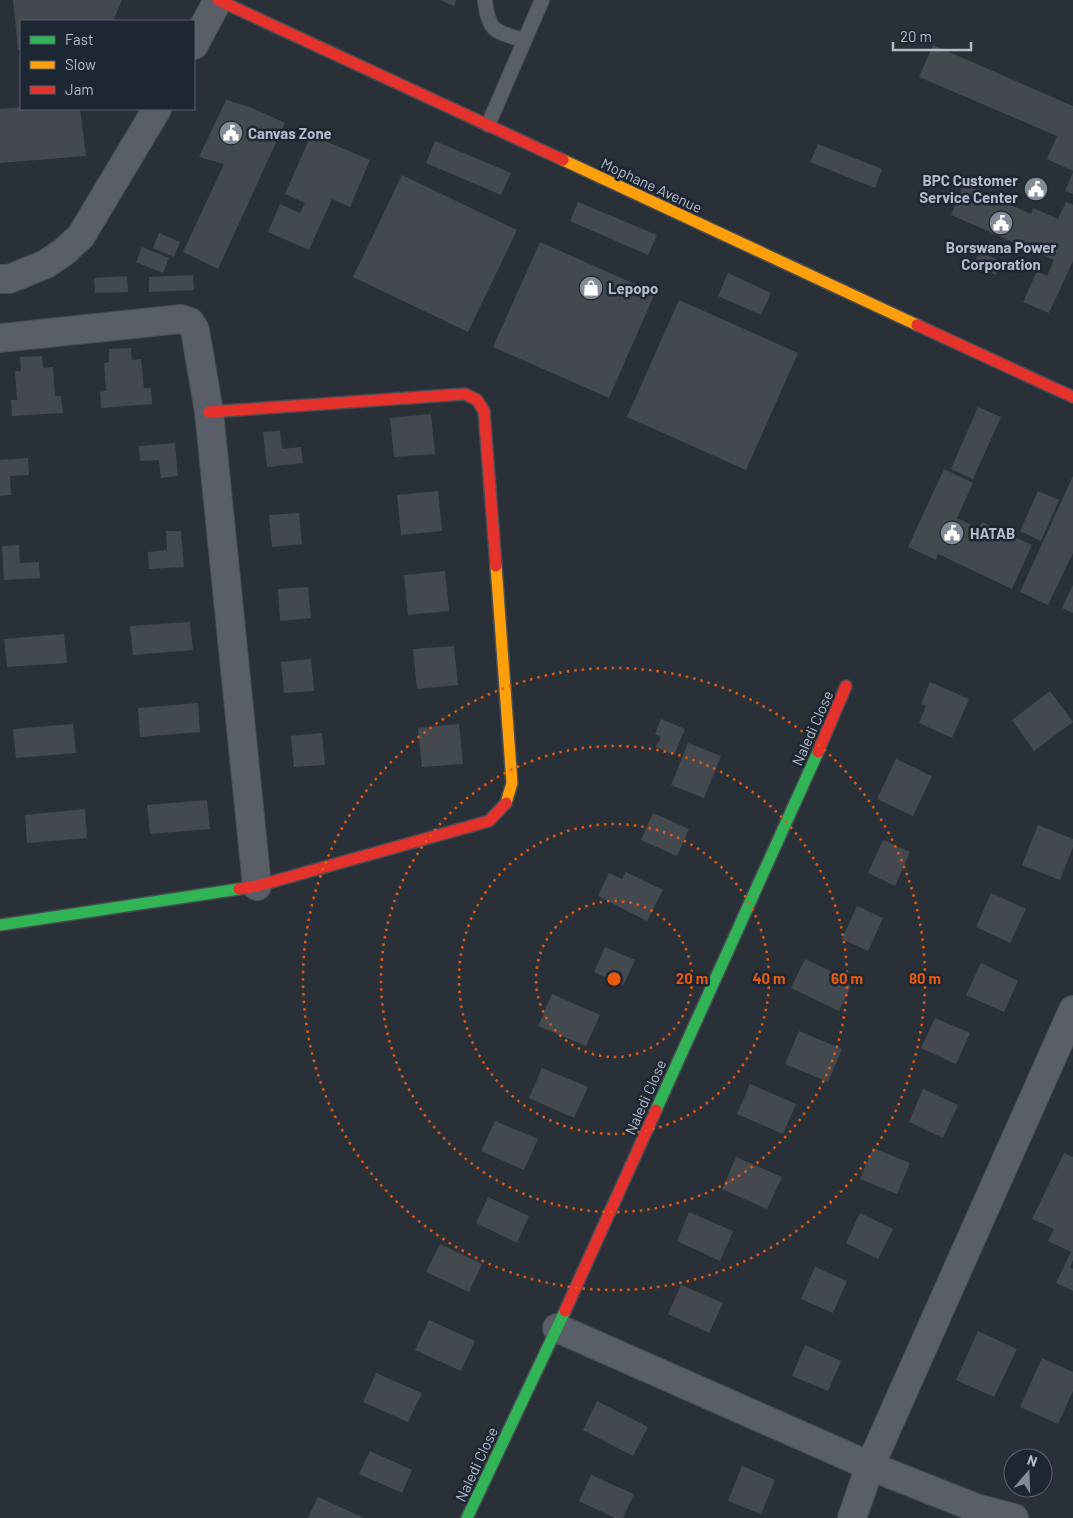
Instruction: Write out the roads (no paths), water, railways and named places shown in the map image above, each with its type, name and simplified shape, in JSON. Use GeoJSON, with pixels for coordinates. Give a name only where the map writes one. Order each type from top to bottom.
{"type":"FeatureCollection","features":[{"type":"Feature","properties":{"kind":"street"},"geometry":{"type":"LineString","coordinates":[[195,43],[218,0]]}},
{"type":"Feature","properties":{"kind":"street","name":"Mophane Avenue"},"geometry":{"type":"LineString","coordinates":[[218,0],[1073,397]]}},
{"type":"Feature","properties":{"kind":"street"},"geometry":{"type":"LineString","coordinates":[[0,279],[9,279],[46,264],[65,251],[81,236],[156,110]]}},
{"type":"Feature","properties":{"kind":"street"},"geometry":{"type":"LineString","coordinates":[[0,338],[181,319],[190,322],[195,330],[209,412],[256,886]]}},
{"type":"Feature","properties":{"kind":"street"},"geometry":{"type":"LineString","coordinates":[[0,925],[256,886],[490,821],[506,804],[512,783],[484,411],[477,400],[465,394],[209,412]]}},
{"type":"Feature","properties":{"kind":"street","name":"Naledi Close"},"geometry":{"type":"LineString","coordinates":[[467,1518],[557,1328],[827,732],[846,686]]}},
{"type":"Feature","properties":{"kind":"street"},"geometry":{"type":"LineString","coordinates":[[852,1518],[870,1466],[1073,1010]]}},
{"type":"Feature","properties":{"kind":"street"},"geometry":{"type":"LineString","coordinates":[[557,1328],[870,1466],[976,1508],[1014,1518]]}},
{"type":"Feature","properties":{"kind":"lane"},"geometry":{"type":"LineString","coordinates":[[485,0],[488,21],[498,33],[524,40]]}},
{"type":"Feature","properties":{"kind":"lane"},"geometry":{"type":"LineString","coordinates":[[488,125],[542,0]]}},
{"type":"Feature","properties":{"kind":"place","name":"Canvas Zone"},"geometry":{"type":"Point","coordinates":[231,133]}},
{"type":"Feature","properties":{"kind":"place","name":"BPC Customer Service Center"},"geometry":{"type":"Point","coordinates":[1036,189]}},
{"type":"Feature","properties":{"kind":"place","name":"Borswana Power Corporation"},"geometry":{"type":"Point","coordinates":[1001,223]}},
{"type":"Feature","properties":{"kind":"place","name":"Lepopo"},"geometry":{"type":"Point","coordinates":[591,288]}},
{"type":"Feature","properties":{"kind":"place","name":"HATAB"},"geometry":{"type":"Point","coordinates":[952,533]}}]}
